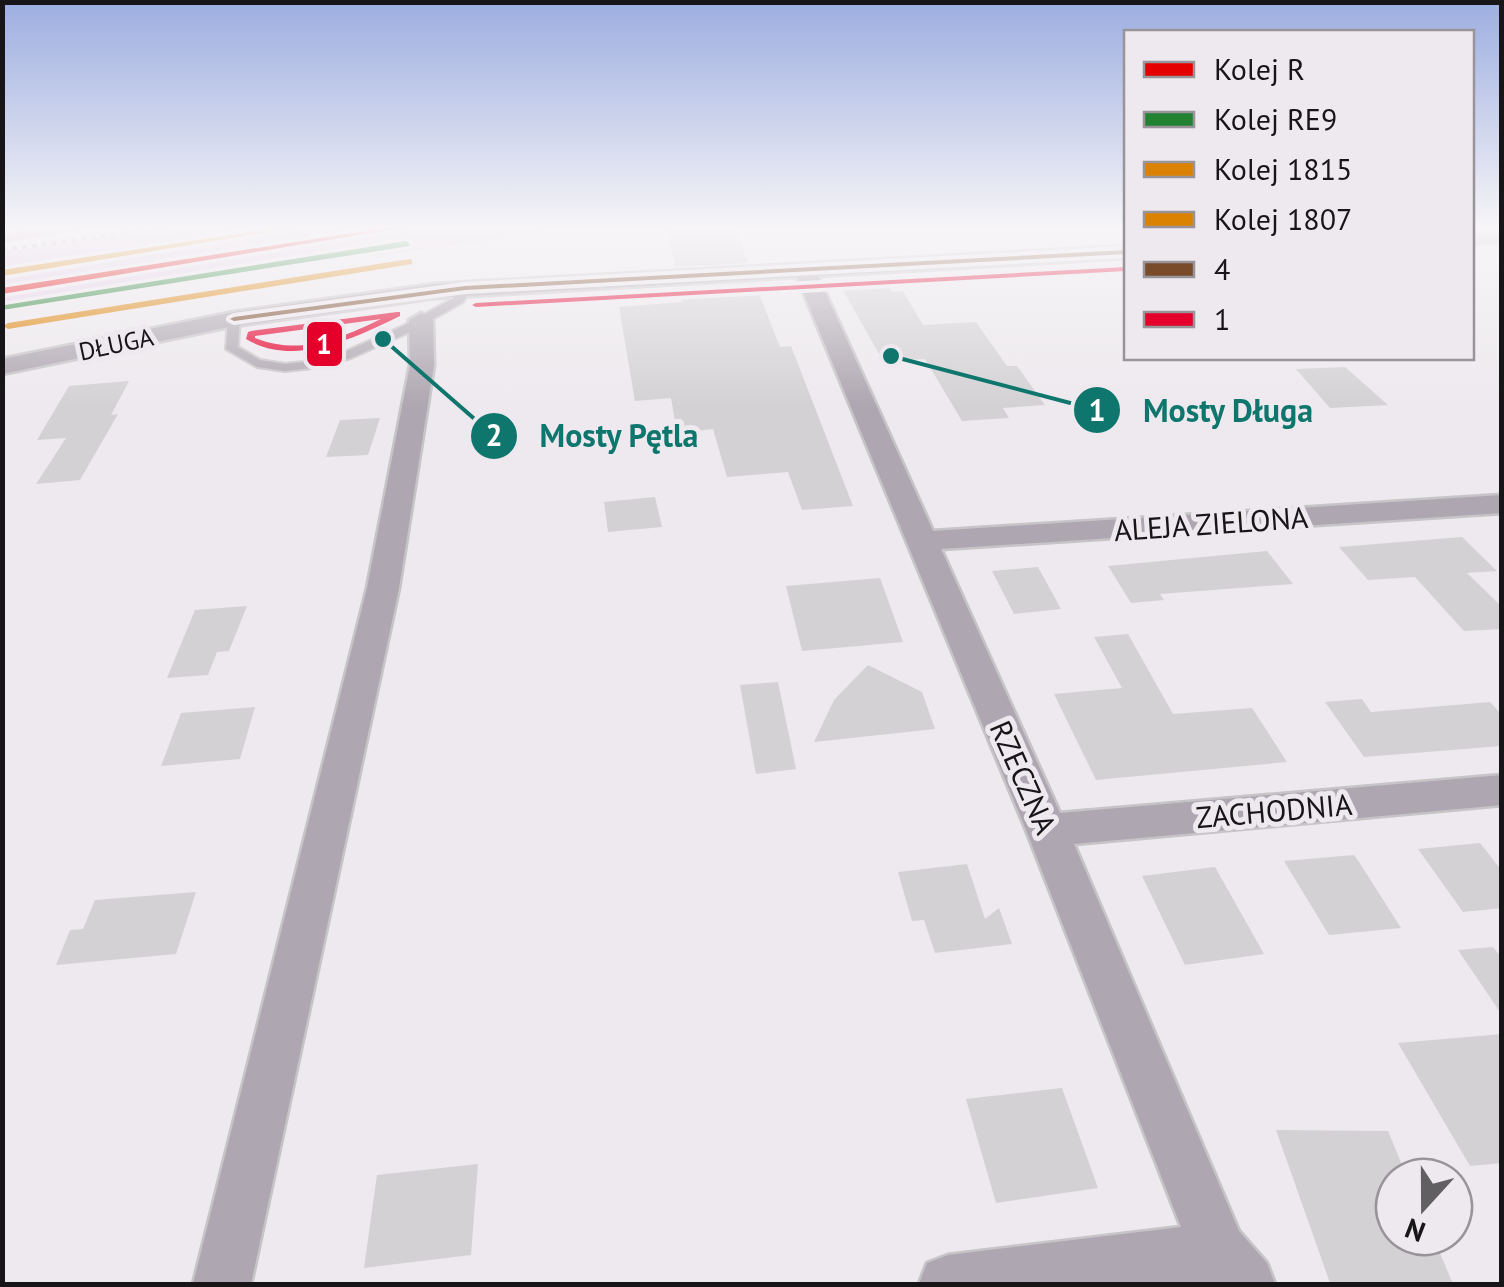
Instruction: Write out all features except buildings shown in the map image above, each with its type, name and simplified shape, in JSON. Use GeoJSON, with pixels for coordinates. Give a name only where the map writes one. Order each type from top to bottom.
{"type":"FeatureCollection","features":[{"type":"Feature","properties":{"kind":"street","name":"DŁUGA"},"geometry":{"type":"LineString","coordinates":[[12,366],[234,320],[480,287]]}},
{"type":"Feature","properties":{"kind":"street","name":"RZECZNA"},"geometry":{"type":"LineString","coordinates":[[812,287],[1048,830],[1232,1268]]}},
{"type":"Feature","properties":{"kind":"street"},"geometry":{"type":"LineString","coordinates":[[222,1284],[383,588],[422,365],[420,320]]}},
{"type":"Feature","properties":{"kind":"street"},"geometry":{"type":"LineString","coordinates":[[2,390],[12,366]]}},
{"type":"Feature","properties":{"kind":"street","name":"ALEJA ZIELONA"},"geometry":{"type":"LineString","coordinates":[[921,542],[1502,504]]}},
{"type":"Feature","properties":{"kind":"street","name":"ZACHODNIA"},"geometry":{"type":"LineString","coordinates":[[1048,830],[1502,790]]}},
{"type":"Feature","properties":{"kind":"street"},"geometry":{"type":"LineString","coordinates":[[948,1284],[1232,1268]]}},
{"type":"Feature","properties":{"kind":"lane"},"geometry":{"type":"LineString","coordinates":[[234,320],[232,349],[257,364],[289,368],[332,362],[459,300],[464,288]]}},
{"type":"Feature","properties":{"kind":"shaded area"},"geometry":{"type":"Polygon","coordinates":[[[3,287],[128,287],[3,303],[3,287]]]}},
{"type":"Feature","properties":{"kind":"rail line","name":"R"},"geometry":{"type":"LineString","coordinates":[[2,291],[27,287]]}},
{"type":"Feature","properties":{"kind":"rail line","name":"RE9"},"geometry":{"type":"LineString","coordinates":[[5,308],[136,287]]}},
{"type":"Feature","properties":{"kind":"rail line","name":"1807"},"geometry":{"type":"LineString","coordinates":[[8,326],[252,287]]}},
{"type":"Feature","properties":{"kind":"transit line","name":"4"},"geometry":{"type":"LineString","coordinates":[[234,319],[482,287]]}},
{"type":"Feature","properties":{"kind":"transit line","name":"1"},"geometry":{"type":"LineString","coordinates":[[476,305],[800,287]]}},
{"type":"Feature","properties":{"kind":"transit line","name":"1"},"geometry":{"type":"LineString","coordinates":[[397,314],[344,338],[306,348],[268,346],[250,339],[251,334],[397,314]]}},
{"type":"Feature","properties":{"kind":"place","name":"Mosty Pętla"},"geometry":{"type":"Point","coordinates":[383,339]}},
{"type":"Feature","properties":{"kind":"place","name":"Mosty Długa"},"geometry":{"type":"Point","coordinates":[891,356]}}]}
